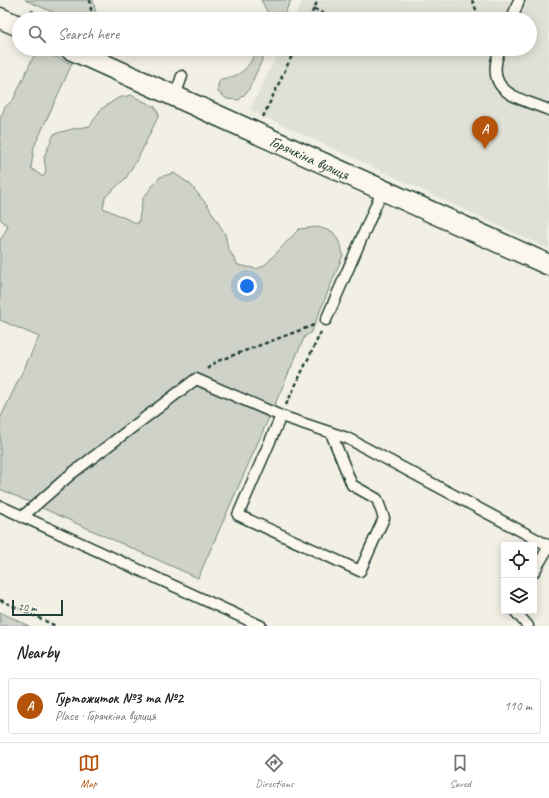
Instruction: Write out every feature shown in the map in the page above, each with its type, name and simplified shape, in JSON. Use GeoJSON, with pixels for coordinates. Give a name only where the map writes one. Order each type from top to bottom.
{"type":"FeatureCollection","features":[{"type":"Feature","properties":{"kind":"street"},"geometry":{"type":"LineString","coordinates":[[0,18],[12,23]]}},
{"type":"Feature","properties":{"kind":"street","name":"Горячкіна вулиця"},"geometry":{"type":"LineString","coordinates":[[86,56],[549,265]]}},
{"type":"Feature","properties":{"kind":"lane"},"geometry":{"type":"LineString","coordinates":[[515,12],[519,0]]}},
{"type":"Feature","properties":{"kind":"lane"},"geometry":{"type":"LineString","coordinates":[[497,56],[495,70],[499,85],[504,91],[549,110]]}},
{"type":"Feature","properties":{"kind":"lane"},"geometry":{"type":"LineString","coordinates":[[175,96],[182,76]]}},
{"type":"Feature","properties":{"kind":"lane"},"geometry":{"type":"LineString","coordinates":[[326,320],[383,189]]}},
{"type":"Feature","properties":{"kind":"lane"},"geometry":{"type":"LineString","coordinates":[[22,517],[71,474],[196,379],[281,416],[347,438],[549,546],[537,567]]}},
{"type":"Feature","properties":{"kind":"lane"},"geometry":{"type":"LineString","coordinates":[[281,416],[238,515],[360,571],[384,518],[377,499],[352,485],[332,433]]}},
{"type":"Feature","properties":{"kind":"lane"},"geometry":{"type":"LineString","coordinates":[[0,506],[261,626]]}},
{"type":"Feature","properties":{"kind":"lane"},"geometry":{"type":"LineString","coordinates":[[518,614],[528,626]]}},
{"type":"Feature","properties":{"kind":"path"},"geometry":{"type":"LineString","coordinates":[[90,0],[91,12]]}},
{"type":"Feature","properties":{"kind":"path"},"geometry":{"type":"LineString","coordinates":[[312,12],[318,0]]}},
{"type":"Feature","properties":{"kind":"path"},"geometry":{"type":"LineString","coordinates":[[472,0],[477,12]]}},
{"type":"Feature","properties":{"kind":"path"},"geometry":{"type":"LineString","coordinates":[[314,9],[320,12]]}},
{"type":"Feature","properties":{"kind":"path"},"geometry":{"type":"LineString","coordinates":[[261,120],[292,56]]}},
{"type":"Feature","properties":{"kind":"path"},"geometry":{"type":"LineString","coordinates":[[196,379],[215,362],[326,320]]}},
{"type":"Feature","properties":{"kind":"path"},"geometry":{"type":"LineString","coordinates":[[281,416],[326,320]]}},
{"type":"Feature","properties":{"kind":"path"},"geometry":{"type":"LineString","coordinates":[[0,600],[56,626]]}},
{"type":"Feature","properties":{"kind":"shaded area"},"geometry":{"type":"Polygon","coordinates":[[[25,0],[93,0],[96,12],[53,12],[25,0]]]}},
{"type":"Feature","properties":{"kind":"shaded area"},"geometry":{"type":"Polygon","coordinates":[[[261,0],[291,0],[285,12],[267,12],[261,0]]]}},
{"type":"Feature","properties":{"kind":"shaded area"},"geometry":{"type":"Polygon","coordinates":[[[303,0],[549,0],[549,249],[250,110],[277,56],[537,56],[537,12],[297,12],[303,0]]]}},
{"type":"Feature","properties":{"kind":"shaded area"},"geometry":{"type":"Polygon","coordinates":[[[34,56],[53,56],[72,64],[34,147],[31,168],[43,177],[46,172],[44,157],[54,134],[90,126],[101,109],[118,98],[131,95],[155,107],[159,115],[139,156],[126,178],[105,197],[103,208],[138,224],[143,198],[160,177],[174,173],[190,184],[208,206],[225,234],[228,248],[238,265],[257,269],[266,264],[299,229],[318,227],[333,232],[341,245],[343,255],[311,333],[305,336],[198,578],[0,489],[0,419],[39,337],[0,320],[0,239],[8,226],[0,219],[0,119],[5,107],[13,100],[34,56]]]}},
{"type":"Feature","properties":{"kind":"shaded area"},"geometry":{"type":"Polygon","coordinates":[[[254,56],[264,56],[248,91],[239,100],[227,99],[218,92],[218,84],[221,79],[229,78],[240,73],[254,56]]]}},
{"type":"Feature","properties":{"kind":"shaded area"},"geometry":{"type":"Polygon","coordinates":[[[0,612],[29,626],[0,626],[0,612]]]}},
{"type":"Feature","properties":{"kind":"place","name":"Гуртожиток №3 та №2"},"geometry":{"type":"Point","coordinates":[485,149]}}]}
